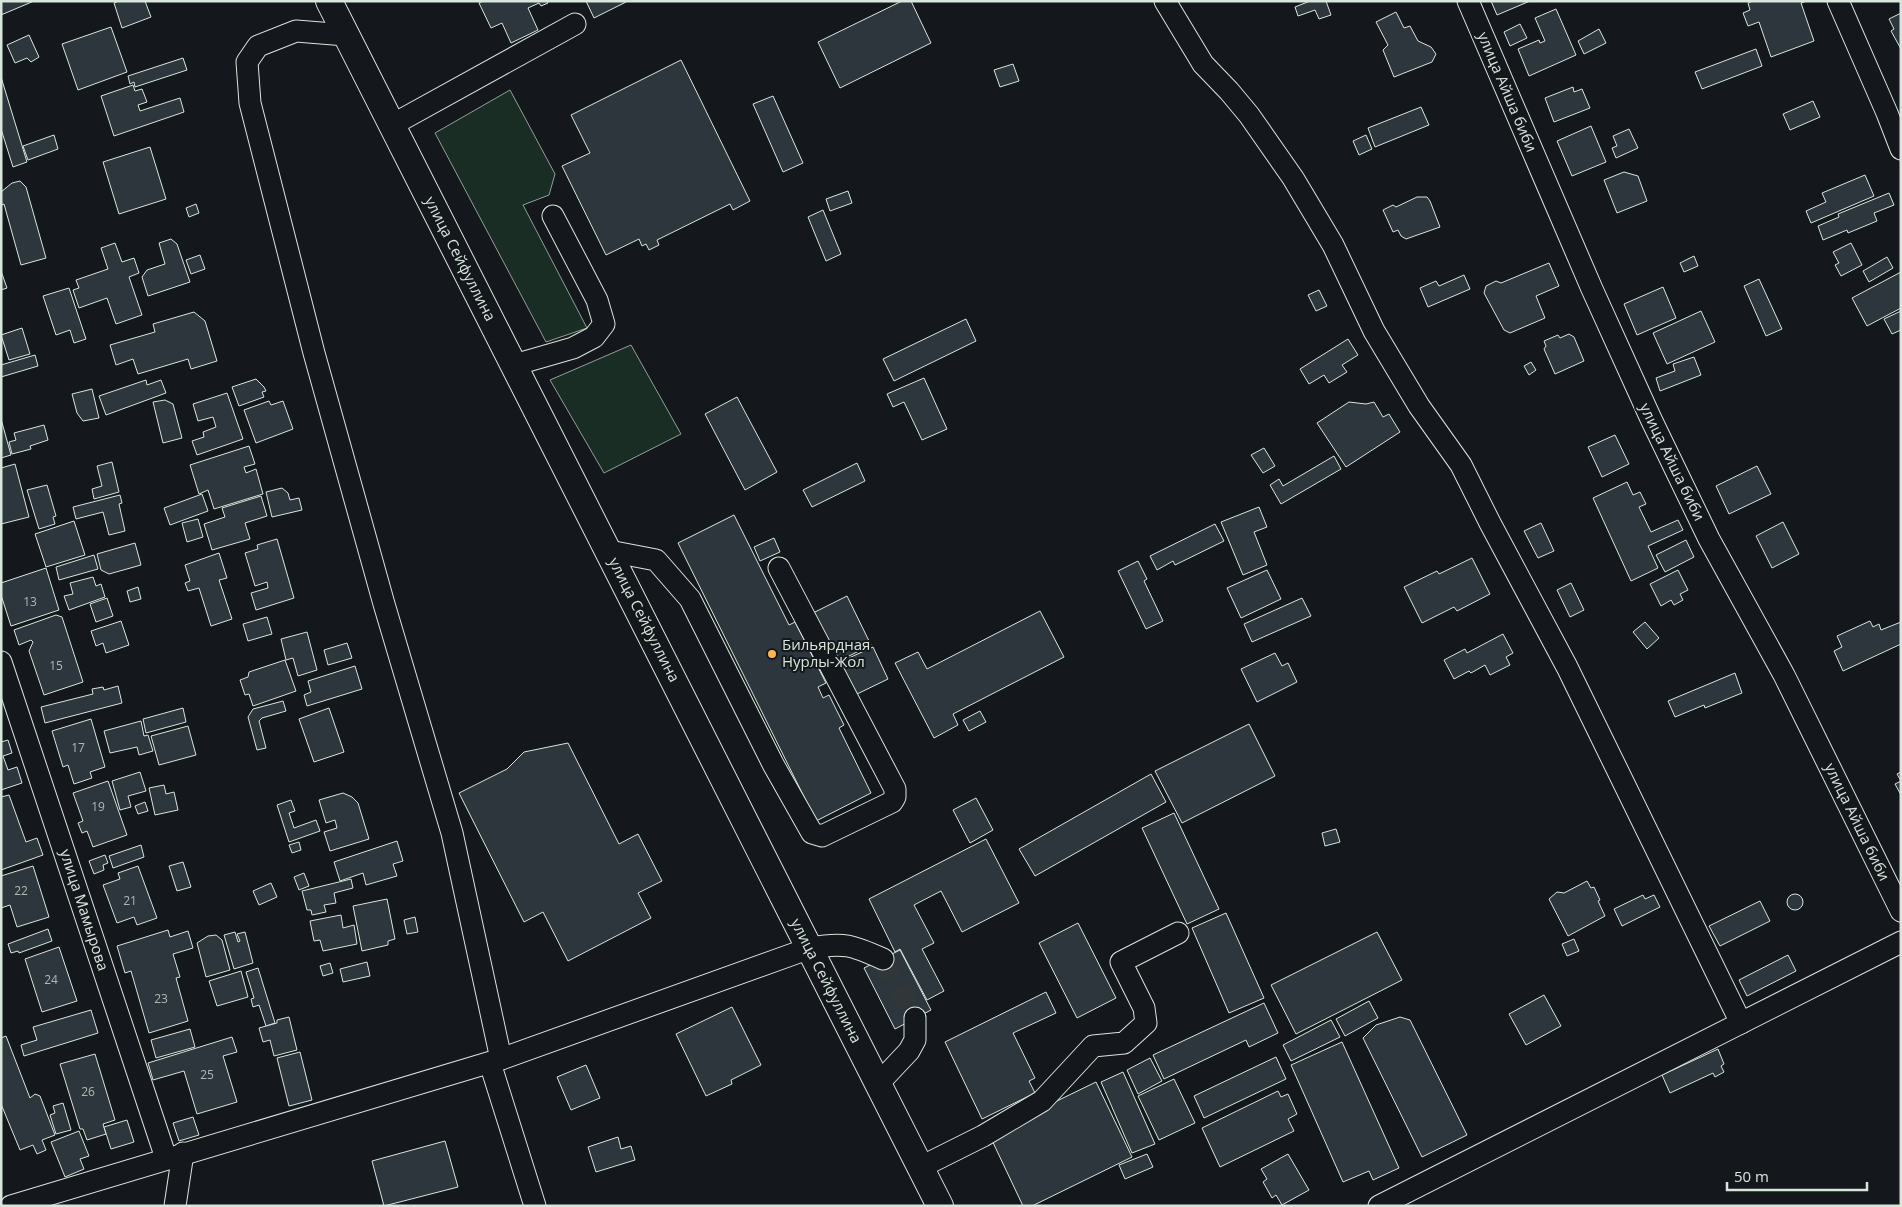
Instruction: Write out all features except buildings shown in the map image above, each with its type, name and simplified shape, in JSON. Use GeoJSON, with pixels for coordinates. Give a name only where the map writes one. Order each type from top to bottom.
{"type":"FeatureCollection","features":[{"type":"Feature","properties":{"kind":"main road","name":"улица Сейфуллина"},"geometry":{"type":"LineString","coordinates":[[329,1],[940,1206]]}},
{"type":"Feature","properties":{"kind":"street"},"geometry":{"type":"LineString","coordinates":[[1165,1],[1203,64],[1229,90],[1249,115],[1293,178],[1333,245],[1374,331],[1419,406],[1461,465],[1567,667],[1741,1023]]}},
{"type":"Feature","properties":{"kind":"street","name":"улица Айша биби"},"geometry":{"type":"LineString","coordinates":[[1468,1],[1577,255],[1651,419],[1709,539],[1784,675],[1901,911]]}},
{"type":"Feature","properties":{"kind":"street"},"geometry":{"type":"LineString","coordinates":[[1838,1],[1894,108],[1901,148]]}},
{"type":"Feature","properties":{"kind":"street"},"geometry":{"type":"LineString","coordinates":[[392,126],[575,24]]}},
{"type":"Feature","properties":{"kind":"street"},"geometry":{"type":"LineString","coordinates":[[346,35],[296,32],[258,46],[247,62],[250,103],[314,352],[384,604],[452,833],[495,1061],[535,1206]]}},
{"type":"Feature","properties":{"kind":"street"},"geometry":{"type":"LineString","coordinates":[[514,365],[573,348],[594,337],[604,324],[597,300],[553,216]]}},
{"type":"Feature","properties":{"kind":"street"},"geometry":{"type":"LineString","coordinates":[[609,551],[656,560],[690,599],[778,772],[812,833],[822,836],[892,802],[895,797],[895,789],[780,568]]}},
{"type":"Feature","properties":{"kind":"street","name":"улица Мамырова"},"geometry":{"type":"LineString","coordinates":[[1,662],[175,1156]]}},
{"type":"Feature","properties":{"kind":"street"},"geometry":{"type":"LineString","coordinates":[[920,1168],[982,1136],[1042,1101],[1093,1046],[1124,1043],[1131,1037],[1146,1023],[1144,1008],[1121,962],[1178,933]]}},
{"type":"Feature","properties":{"kind":"street"},"geometry":{"type":"LineString","coordinates":[[1379,1206],[1901,942]]}},
{"type":"Feature","properties":{"kind":"street"},"geometry":{"type":"LineString","coordinates":[[11,1206],[495,1061],[810,948],[833,944],[856,947],[883,959]]}},
{"type":"Feature","properties":{"kind":"street"},"geometry":{"type":"LineString","coordinates":[[878,1084],[909,1051],[915,1040],[915,1018]]}},
{"type":"Feature","properties":{"kind":"street"},"geometry":{"type":"LineString","coordinates":[[175,1156],[175,1206]]}},
{"type":"Feature","properties":{"kind":"green space"},"geometry":{"type":"Polygon","coordinates":[[[510,90],[555,174],[549,195],[523,205],[587,328],[546,342],[435,133],[510,90]]]}},
{"type":"Feature","properties":{"kind":"green space"},"geometry":{"type":"Polygon","coordinates":[[[631,345],[681,434],[604,473],[550,380],[631,345]]]}},
{"type":"Feature","properties":{"kind":"tunnel"},"geometry":{"type":"LineString","coordinates":[[883,959],[915,1018]]}},
{"type":"Feature","properties":{"kind":"place","name":"Бильярдная Нурлы-Жол"},"geometry":{"type":"Point","coordinates":[772,654]}}]}
